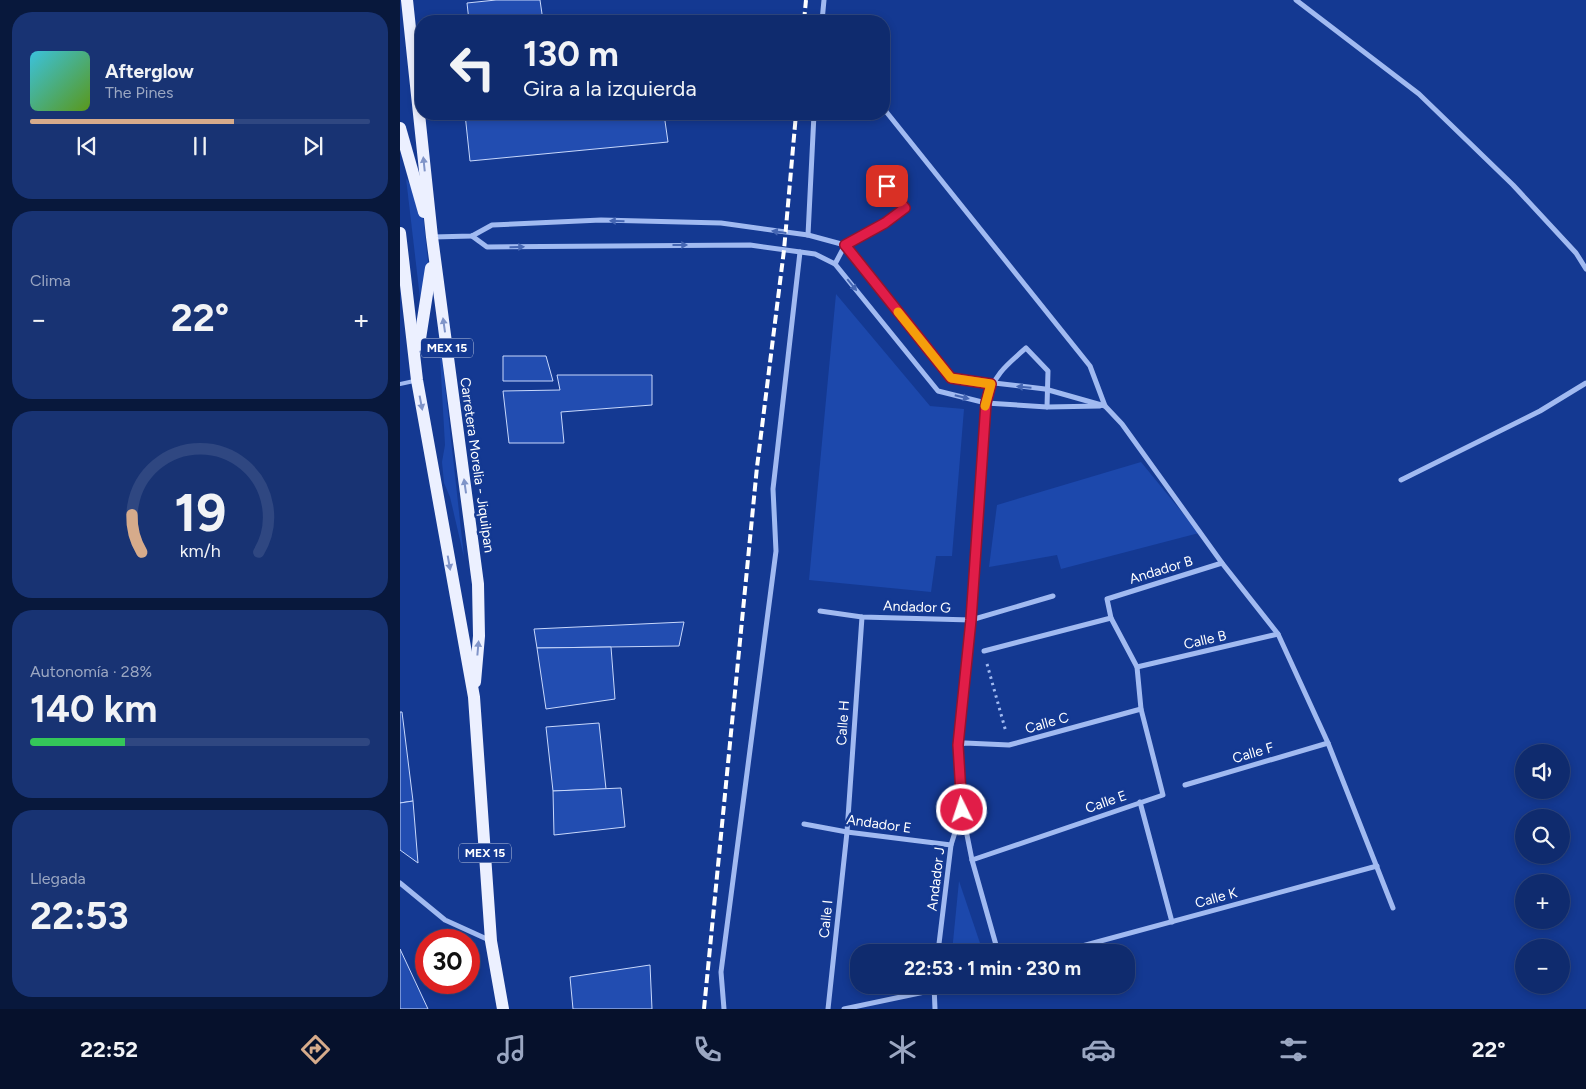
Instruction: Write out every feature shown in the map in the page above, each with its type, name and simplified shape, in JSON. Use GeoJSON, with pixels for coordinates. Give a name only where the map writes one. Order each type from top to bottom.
{"type":"FeatureCollection","features":[{"type":"Feature","properties":{"kind":"main road","name":"Carretera Morelia - Jiquilpan"},"geometry":{"type":"LineString","coordinates":[[407,0],[415,76]]}},
{"type":"Feature","properties":{"kind":"main road","name":"Carretera Morelia - Jiquilpan"},"geometry":{"type":"LineString","coordinates":[[420,120],[432,237],[478,584],[479,636],[474,697]]}},
{"type":"Feature","properties":{"kind":"main road"},"geometry":{"type":"LineString","coordinates":[[400,128],[408,163],[432,237],[429,287],[420,328],[417,380]]}},
{"type":"Feature","properties":{"kind":"main road","name":"Carretera Morelia - Jiquilpan"},"geometry":{"type":"LineString","coordinates":[[400,233],[417,380],[474,697],[491,941],[503,1009]]}},
{"type":"Feature","properties":{"kind":"street"},"geometry":{"type":"LineString","coordinates":[[823,15],[824,0]]}},
{"type":"Feature","properties":{"kind":"street"},"geometry":{"type":"LineString","coordinates":[[1296,0],[1419,94],[1514,185],[1576,253],[1586,269]]}},
{"type":"Feature","properties":{"kind":"street"},"geometry":{"type":"LineString","coordinates":[[890,116],[1090,366],[1105,406],[1122,424],[1222,563],[1278,634],[1328,743],[1393,908]]}},
{"type":"Feature","properties":{"kind":"street"},"geometry":{"type":"LineString","coordinates":[[808,235],[814,120]]}},
{"type":"Feature","properties":{"kind":"street"},"geometry":{"type":"LineString","coordinates":[[834,264],[845,245],[885,223],[905,208],[879,175]]}},
{"type":"Feature","properties":{"kind":"street"},"geometry":{"type":"LineString","coordinates":[[432,237],[472,236],[492,225],[601,220],[721,224],[808,235],[845,245],[951,378],[1046,389],[1105,406]]}},
{"type":"Feature","properties":{"kind":"street"},"geometry":{"type":"LineString","coordinates":[[472,236],[487,247],[750,245],[815,254],[834,264],[938,391],[986,403],[1047,407],[1105,406]]}},
{"type":"Feature","properties":{"kind":"street"},"geometry":{"type":"LineString","coordinates":[[724,1009],[721,972],[776,552],[773,489],[800,252]]}},
{"type":"Feature","properties":{"kind":"street"},"geometry":{"type":"LineString","coordinates":[[996,944],[972,860],[962,810],[958,745],[971,620],[986,403],[991,384],[1008,363],[1026,348],[1048,371],[1047,407]]}},
{"type":"Feature","properties":{"kind":"street"},"geometry":{"type":"LineString","coordinates":[[1401,480],[1540,411],[1586,383]]}},
{"type":"Feature","properties":{"kind":"street","name":"Andador B"},"geometry":{"type":"LineString","coordinates":[[1111,618],[1106,599],[1222,563]]}},
{"type":"Feature","properties":{"kind":"street","name":"Andador G"},"geometry":{"type":"LineString","coordinates":[[820,611],[862,616],[971,620],[1053,596]]}},
{"type":"Feature","properties":{"kind":"street","name":"Calle H"},"geometry":{"type":"LineString","coordinates":[[847,832],[862,616]]}},
{"type":"Feature","properties":{"kind":"street"},"geometry":{"type":"LineString","coordinates":[[984,651],[1111,618],[1137,667]]}},
{"type":"Feature","properties":{"kind":"street","name":"Calle B"},"geometry":{"type":"LineString","coordinates":[[1137,667],[1278,634]]}},
{"type":"Feature","properties":{"kind":"street","name":"Calle E"},"geometry":{"type":"LineString","coordinates":[[972,860],[1163,795],[1140,708],[1137,667]]}},
{"type":"Feature","properties":{"kind":"street","name":"Calle C"},"geometry":{"type":"LineString","coordinates":[[958,745],[965,742],[1010,745],[1140,708]]}},
{"type":"Feature","properties":{"kind":"street","name":"Calle F"},"geometry":{"type":"LineString","coordinates":[[1185,785],[1328,743]]}},
{"type":"Feature","properties":{"kind":"street"},"geometry":{"type":"LineString","coordinates":[[1140,802],[1172,922]]}},
{"type":"Feature","properties":{"kind":"street","name":"Andador J"},"geometry":{"type":"LineString","coordinates":[[939,944],[951,845],[962,810]]}},
{"type":"Feature","properties":{"kind":"street","name":"Andador E"},"geometry":{"type":"LineString","coordinates":[[804,824],[847,832],[951,845]]}},
{"type":"Feature","properties":{"kind":"street","name":"Calle I"},"geometry":{"type":"LineString","coordinates":[[828,1009],[847,832]]}},
{"type":"Feature","properties":{"kind":"street","name":"Calle K"},"geometry":{"type":"LineString","coordinates":[[1090,944],[1377,866]]}},
{"type":"Feature","properties":{"kind":"street"},"geometry":{"type":"LineString","coordinates":[[400,883],[445,920],[491,941]]}},
{"type":"Feature","properties":{"kind":"street"},"geometry":{"type":"LineString","coordinates":[[844,1009],[908,994]]}},
{"type":"Feature","properties":{"kind":"street"},"geometry":{"type":"LineString","coordinates":[[935,994],[936,1009]]}},
{"type":"Feature","properties":{"kind":"lane"},"geometry":{"type":"LineString","coordinates":[[400,384],[417,380]]}},
{"type":"Feature","properties":{"kind":"path"},"geometry":{"type":"LineString","coordinates":[[984,651],[1010,745]]}},
{"type":"Feature","properties":{"kind":"shaded area"},"geometry":{"type":"Polygon","coordinates":[[[406,178],[422,205],[428,262],[420,298],[406,178]]]}},
{"type":"Feature","properties":{"kind":"shaded area"},"geometry":{"type":"Polygon","coordinates":[[[836,294],[930,406],[964,409],[952,556],[936,556],[931,592],[809,580],[836,294]]]}},
{"type":"Feature","properties":{"kind":"shaded area"},"geometry":{"type":"Polygon","coordinates":[[[438,322],[464,557],[450,497],[444,483],[442,462],[445,445],[438,322]]]}},
{"type":"Feature","properties":{"kind":"shaded area"},"geometry":{"type":"Polygon","coordinates":[[[1141,462],[1199,533],[1061,569],[1057,555],[989,567],[997,505],[1141,462]]]}},
{"type":"Feature","properties":{"kind":"shaded area"},"geometry":{"type":"Polygon","coordinates":[[[959,881],[980,944],[953,944],[959,881]]]}},
{"type":"Feature","properties":{"kind":"building"},"geometry":{"type":"Polygon","coordinates":[[[496,0],[540,0],[542,15],[468,15],[467,3],[496,0]]]}},
{"type":"Feature","properties":{"kind":"building"},"geometry":{"type":"Polygon","coordinates":[[[466,120],[665,120],[668,142],[470,161],[466,120]]]}},
{"type":"Feature","properties":{"kind":"building"},"geometry":{"type":"Polygon","coordinates":[[[503,356],[546,356],[553,381],[503,381],[503,356]]]}},
{"type":"Feature","properties":{"kind":"building"},"geometry":{"type":"Polygon","coordinates":[[[557,375],[652,375],[652,405],[561,412],[564,443],[509,443],[503,391],[560,390],[557,375]]]}},
{"type":"Feature","properties":{"kind":"building"},"geometry":{"type":"Polygon","coordinates":[[[684,622],[679,646],[537,648],[534,629],[684,622]]]}},
{"type":"Feature","properties":{"kind":"building"},"geometry":{"type":"Polygon","coordinates":[[[611,647],[615,699],[546,709],[537,648],[611,647]]]}},
{"type":"Feature","properties":{"kind":"building"},"geometry":{"type":"Polygon","coordinates":[[[400,712],[402,712],[413,801],[400,803],[400,712]]]}},
{"type":"Feature","properties":{"kind":"building"},"geometry":{"type":"Polygon","coordinates":[[[599,723],[606,789],[553,791],[546,727],[599,723]]]}},
{"type":"Feature","properties":{"kind":"building"},"geometry":{"type":"Polygon","coordinates":[[[621,788],[625,827],[554,835],[553,791],[621,788]]]}},
{"type":"Feature","properties":{"kind":"building"},"geometry":{"type":"Polygon","coordinates":[[[413,801],[418,863],[400,850],[400,803],[413,801]]]}},
{"type":"Feature","properties":{"kind":"building"},"geometry":{"type":"Polygon","coordinates":[[[400,949],[415,981],[415,994],[421,994],[428,1009],[400,1009],[400,949]]]}},
{"type":"Feature","properties":{"kind":"building"},"geometry":{"type":"Polygon","coordinates":[[[650,965],[652,1009],[573,1009],[570,977],[650,965]]]}},
{"type":"Feature","properties":{"kind":"railway"},"geometry":{"type":"LineString","coordinates":[[805,15],[806,0]]}},
{"type":"Feature","properties":{"kind":"railway"},"geometry":{"type":"LineString","coordinates":[[704,1009],[757,467],[784,250],[795,120]]}},
{"type":"Feature","properties":{"kind":"slow traffic"},"geometry":{"type":"LineString","coordinates":[[898,312],[951,378],[991,384],[985,406]]}},
{"type":"Feature","properties":{"kind":"route"},"geometry":{"type":"LineString","coordinates":[[887,186],[905,208],[885,223],[845,245],[951,378],[991,384],[986,403],[971,620],[958,745],[962,810]]}}]}
